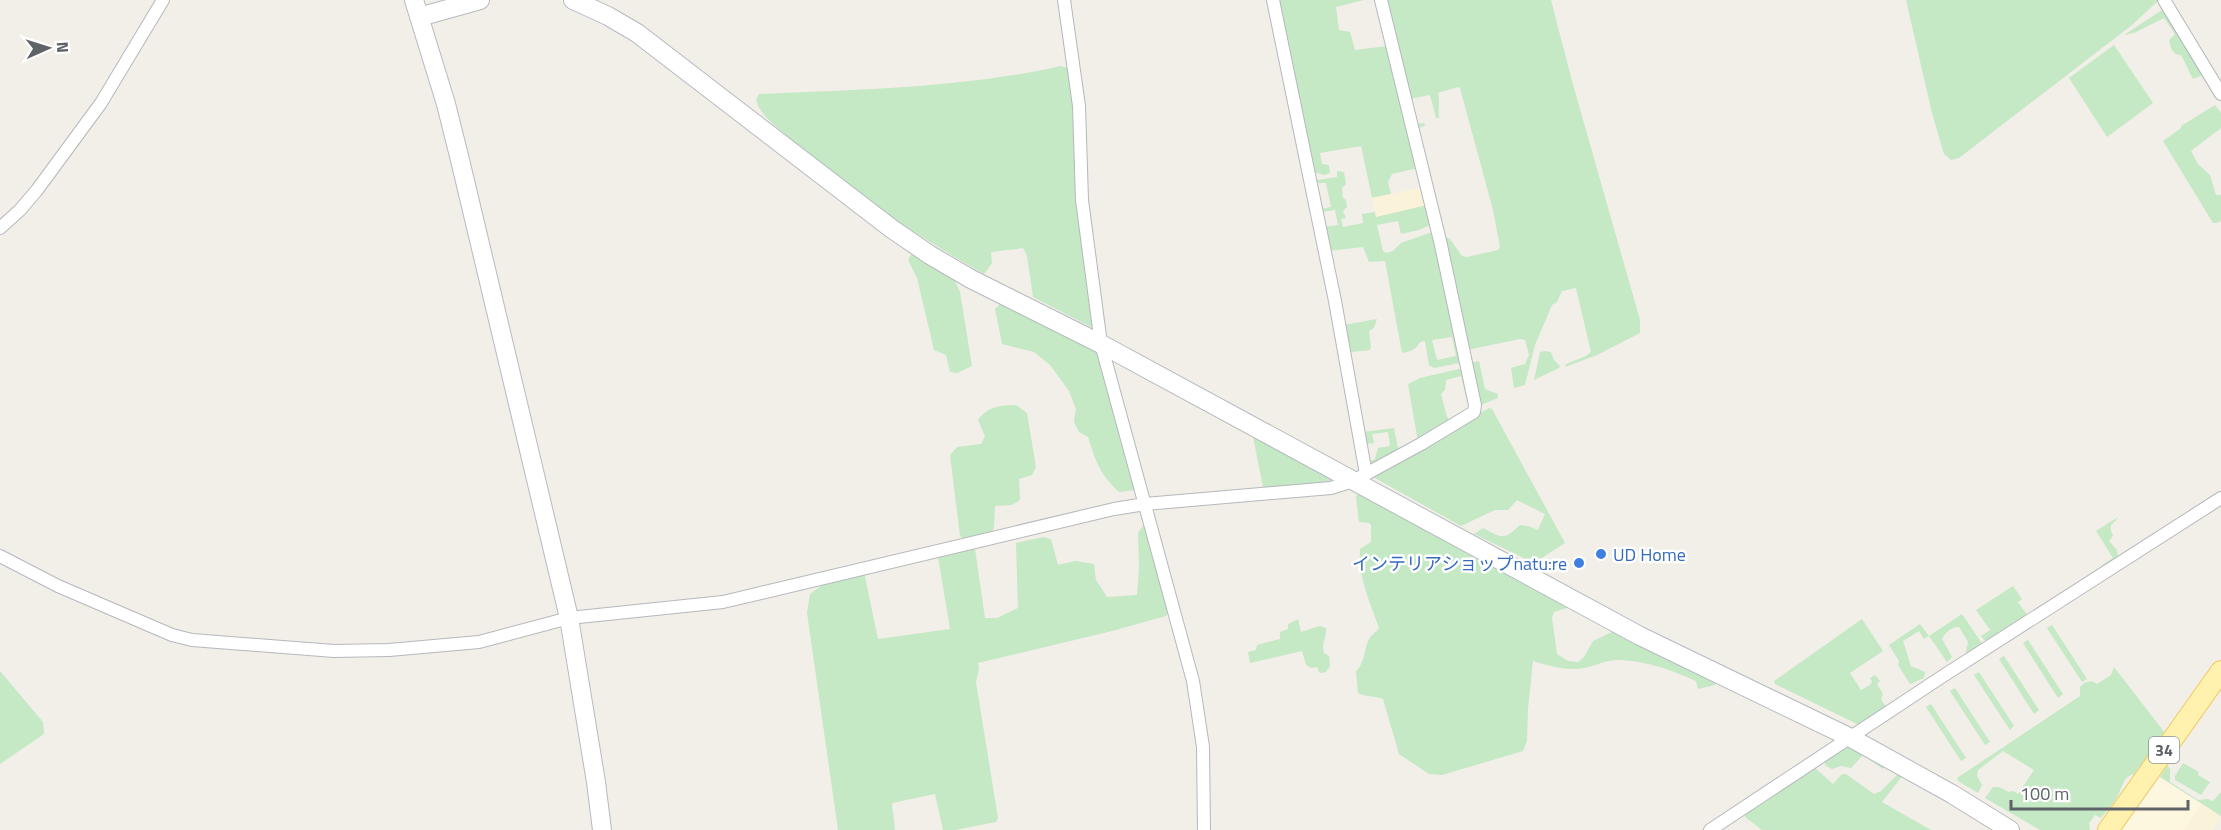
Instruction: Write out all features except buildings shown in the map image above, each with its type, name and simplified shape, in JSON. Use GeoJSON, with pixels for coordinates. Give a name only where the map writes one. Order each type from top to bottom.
{"type":"FeatureCollection","features":[{"type":"Feature","properties":{"kind":"main road","name":"34"},"geometry":{"type":"LineString","coordinates":[[2108,830],[2221,671]]}},
{"type":"Feature","properties":{"kind":"street"},"geometry":{"type":"LineString","coordinates":[[0,228],[37,190],[101,103],[163,0]]}},
{"type":"Feature","properties":{"kind":"street"},"geometry":{"type":"LineString","coordinates":[[480,0],[417,8],[446,104],[463,171],[569,618],[602,830]]}},
{"type":"Feature","properties":{"kind":"street"},"geometry":{"type":"LineString","coordinates":[[573,0],[608,16],[637,33],[892,230],[971,279],[1360,478],[1640,636],[1851,738],[1937,785],[2010,830]]}},
{"type":"Feature","properties":{"kind":"street"},"geometry":{"type":"LineString","coordinates":[[1064,0],[1079,106],[1082,200],[1101,344],[1194,683],[1203,747],[1204,830]]}},
{"type":"Feature","properties":{"kind":"street"},"geometry":{"type":"LineString","coordinates":[[1273,0],[1335,302],[1360,478]]}},
{"type":"Feature","properties":{"kind":"street"},"geometry":{"type":"LineString","coordinates":[[0,556],[58,586],[172,635],[192,640],[334,651],[389,650],[479,642],[569,618],[723,602],[1114,509],[1145,504],[1331,488],[1360,478],[1474,412],[1475,405],[1441,245],[1381,0]]}},
{"type":"Feature","properties":{"kind":"street"},"geometry":{"type":"LineString","coordinates":[[2164,0],[2221,94]]}},
{"type":"Feature","properties":{"kind":"street"},"geometry":{"type":"LineString","coordinates":[[1710,830],[1943,676],[2221,498]]}},
{"type":"Feature","properties":{"kind":"shaded area"},"geometry":{"type":"Polygon","coordinates":[[[2160,777],[2202,804],[2184,830],[2122,830],[2160,777]]]}},
{"type":"Feature","properties":{"kind":"green space"},"geometry":{"type":"Polygon","coordinates":[[[1276,0],[1364,0],[1336,7],[1339,30],[1350,32],[1355,50],[1387,46],[1418,168],[1392,174],[1388,182],[1391,194],[1372,198],[1361,146],[1320,153],[1322,164],[1329,165],[1330,173],[1324,175],[1314,172],[1276,0]]]}},
{"type":"Feature","properties":{"kind":"green space"},"geometry":{"type":"Polygon","coordinates":[[[1384,0],[1551,0],[1640,320],[1640,333],[1597,355],[1565,367],[1566,364],[1591,352],[1576,288],[1562,291],[1557,302],[1552,305],[1535,345],[1525,385],[1514,388],[1511,368],[1525,364],[1529,355],[1525,340],[1520,339],[1467,350],[1460,363],[1434,368],[1429,365],[1425,341],[1420,342],[1413,350],[1402,353],[1385,261],[1369,262],[1363,247],[1328,251],[1324,227],[1338,225],[1335,210],[1321,212],[1321,209],[1331,207],[1326,183],[1318,183],[1317,180],[1337,177],[1337,171],[1344,172],[1346,184],[1342,188],[1347,207],[1343,211],[1346,218],[1341,219],[1343,227],[1363,223],[1362,214],[1375,212],[1376,216],[1427,205],[1432,224],[1419,230],[1401,234],[1398,221],[1377,225],[1383,251],[1386,253],[1393,251],[1401,243],[1432,232],[1450,239],[1462,256],[1467,257],[1498,250],[1500,247],[1493,210],[1460,88],[1438,93],[1439,118],[1436,118],[1430,95],[1410,99],[1416,124],[1424,123],[1425,126],[1414,129],[1384,0]],[[1452,337],[1432,340],[1437,360],[1456,356],[1452,337]]]}},
{"type":"Feature","properties":{"kind":"green space"},"geometry":{"type":"Polygon","coordinates":[[[1906,0],[2159,0],[2132,25],[1959,158],[1951,160],[1944,154],[1932,113],[1906,0]]]}},
{"type":"Feature","properties":{"kind":"green space"},"geometry":{"type":"Polygon","coordinates":[[[2162,10],[2201,69],[2201,76],[2193,79],[2181,55],[2175,54],[2171,48],[2169,40],[2175,34],[2164,18],[2134,33],[2124,35],[2162,10]]]}},
{"type":"Feature","properties":{"kind":"green space"},"geometry":{"type":"Polygon","coordinates":[[[2114,45],[2153,103],[2107,137],[2069,78],[2114,45]]]}},
{"type":"Feature","properties":{"kind":"green space"},"geometry":{"type":"Polygon","coordinates":[[[1061,66],[1071,69],[1093,328],[1033,297],[1027,256],[1023,248],[991,252],[992,263],[984,274],[906,227],[832,174],[768,119],[756,100],[759,94],[949,83],[1061,66]]]}},
{"type":"Feature","properties":{"kind":"green space"},"geometry":{"type":"Polygon","coordinates":[[[2215,105],[2221,113],[2221,128],[2191,151],[2198,164],[2210,175],[2216,195],[2221,195],[2221,221],[2213,223],[2163,141],[2181,126],[2215,105]]]}},
{"type":"Feature","properties":{"kind":"green space"},"geometry":{"type":"Polygon","coordinates":[[[918,252],[955,281],[960,292],[972,366],[957,373],[950,372],[946,355],[934,350],[917,278],[908,260],[912,253],[918,252]]]}},
{"type":"Feature","properties":{"kind":"green space"},"geometry":{"type":"Polygon","coordinates":[[[1000,304],[1033,317],[1106,355],[1117,376],[1113,380],[1136,490],[1119,492],[1103,473],[1088,437],[1079,432],[1074,422],[1076,409],[1069,391],[1050,365],[1034,352],[1002,344],[995,309],[1000,304]]]}},
{"type":"Feature","properties":{"kind":"green space"},"geometry":{"type":"Polygon","coordinates":[[[1377,319],[1374,328],[1369,331],[1370,350],[1352,352],[1348,350],[1344,325],[1377,319]]]}},
{"type":"Feature","properties":{"kind":"green space"},"geometry":{"type":"Polygon","coordinates":[[[1540,352],[1551,352],[1554,360],[1560,366],[1534,380],[1540,352]]]}},
{"type":"Feature","properties":{"kind":"green space"},"geometry":{"type":"Polygon","coordinates":[[[1479,361],[1485,389],[1498,394],[1498,398],[1481,405],[1470,363],[1479,361]]]}},
{"type":"Feature","properties":{"kind":"green space"},"geometry":{"type":"Polygon","coordinates":[[[1459,369],[1464,371],[1469,409],[1461,376],[1446,380],[1445,390],[1441,394],[1447,417],[1452,422],[1418,442],[1408,384],[1420,378],[1459,369]]]}},
{"type":"Feature","properties":{"kind":"green space"},"geometry":{"type":"Polygon","coordinates":[[[1016,405],[1027,413],[1036,467],[1032,475],[1019,479],[1020,500],[1012,505],[995,506],[994,527],[991,534],[964,539],[960,536],[950,455],[957,447],[981,444],[985,436],[978,420],[986,412],[999,406],[1016,405]]]}},
{"type":"Feature","properties":{"kind":"green space"},"geometry":{"type":"Polygon","coordinates":[[[1489,408],[1492,409],[1565,543],[1534,563],[1474,534],[1483,528],[1503,536],[1520,525],[1538,530],[1545,514],[1517,500],[1508,510],[1495,510],[1461,526],[1373,477],[1373,474],[1489,408]]]}},
{"type":"Feature","properties":{"kind":"green space"},"geometry":{"type":"Polygon","coordinates":[[[1394,428],[1399,453],[1373,467],[1367,462],[1375,459],[1378,448],[1390,446],[1388,432],[1372,434],[1374,443],[1366,444],[1363,432],[1394,428]]]}},
{"type":"Feature","properties":{"kind":"green space"},"geometry":{"type":"Polygon","coordinates":[[[1253,437],[1331,478],[1331,484],[1265,490],[1253,437]]]}},
{"type":"Feature","properties":{"kind":"green space"},"geometry":{"type":"Polygon","coordinates":[[[1359,492],[1570,607],[1554,612],[1552,618],[1557,654],[1568,661],[1578,662],[1584,657],[1593,641],[1612,632],[1716,682],[1715,685],[1698,689],[1696,681],[1639,662],[1620,660],[1571,669],[1533,661],[1527,741],[1523,751],[1442,775],[1429,774],[1399,754],[1383,699],[1358,693],[1356,672],[1369,639],[1379,628],[1365,590],[1361,570],[1360,549],[1371,542],[1371,525],[1359,522],[1356,497],[1359,492]]]}},
{"type":"Feature","properties":{"kind":"green space"},"geometry":{"type":"Polygon","coordinates":[[[2118,517],[2111,526],[2113,536],[2109,541],[2117,550],[2118,557],[2102,568],[2101,566],[2113,558],[2096,531],[2118,517]]]}},
{"type":"Feature","properties":{"kind":"green space"},"geometry":{"type":"Polygon","coordinates":[[[1145,523],[1169,611],[1166,616],[978,663],[976,682],[998,818],[996,822],[943,830],[935,794],[892,803],[895,830],[838,830],[807,613],[810,594],[826,582],[864,572],[878,639],[950,629],[938,557],[975,549],[985,618],[997,618],[1018,608],[1016,543],[1043,537],[1051,539],[1058,565],[1075,561],[1094,564],[1096,580],[1107,597],[1137,595],[1138,533],[1145,523]]]}},
{"type":"Feature","properties":{"kind":"green space"},"geometry":{"type":"Polygon","coordinates":[[[2013,586],[2022,599],[2018,602],[2028,616],[1989,642],[1984,640],[1981,636],[1990,630],[1976,610],[2013,586]]]}},
{"type":"Feature","properties":{"kind":"green space"},"geometry":{"type":"Polygon","coordinates":[[[1962,614],[1983,645],[1968,655],[1966,652],[1968,642],[1959,627],[1953,628],[1942,639],[1952,657],[1947,662],[1929,636],[1962,614]]]}},
{"type":"Feature","properties":{"kind":"green space"},"geometry":{"type":"Polygon","coordinates":[[[1298,619],[1301,632],[1320,626],[1326,628],[1323,649],[1324,653],[1329,656],[1330,666],[1326,672],[1320,673],[1317,667],[1311,668],[1306,665],[1302,651],[1250,663],[1248,652],[1256,650],[1257,645],[1280,639],[1280,632],[1288,629],[1288,624],[1298,619]]]}},
{"type":"Feature","properties":{"kind":"green space"},"geometry":{"type":"Polygon","coordinates":[[[1862,619],[1883,651],[1850,673],[1861,690],[1870,685],[1872,681],[1870,678],[1875,675],[1880,681],[1877,684],[1883,694],[1881,699],[1886,707],[1859,725],[1775,684],[1774,681],[1862,619]]]}},
{"type":"Feature","properties":{"kind":"green space"},"geometry":{"type":"Polygon","coordinates":[[[1920,624],[1929,636],[1924,639],[1919,631],[1903,641],[1911,666],[1925,672],[1924,678],[1910,684],[1889,645],[1920,624]]]}},
{"type":"Feature","properties":{"kind":"green space"},"geometry":{"type":"Polygon","coordinates":[[[2052,625],[2087,679],[2082,682],[2047,628],[2052,625]]]}},
{"type":"Feature","properties":{"kind":"green space"},"geometry":{"type":"Polygon","coordinates":[[[2028,640],[2063,694],[2058,698],[2023,643],[2028,640]]]}},
{"type":"Feature","properties":{"kind":"green space"},"geometry":{"type":"Polygon","coordinates":[[[2004,656],[2039,710],[2034,714],[1999,659],[2004,656]]]}},
{"type":"Feature","properties":{"kind":"green space"},"geometry":{"type":"Polygon","coordinates":[[[2114,667],[2165,733],[2134,774],[2125,779],[2116,800],[2101,818],[2095,815],[2089,823],[2090,830],[2040,830],[1985,798],[1993,787],[2018,794],[2034,770],[2003,751],[1978,770],[1977,776],[1982,785],[1978,793],[1958,781],[1957,778],[2080,696],[2080,687],[2084,683],[2092,681],[2097,684],[2111,675],[2114,667]]]}},
{"type":"Feature","properties":{"kind":"green space"},"geometry":{"type":"Polygon","coordinates":[[[0,671],[43,722],[44,734],[0,764],[0,671]]]}},
{"type":"Feature","properties":{"kind":"green space"},"geometry":{"type":"Polygon","coordinates":[[[1979,672],[2014,726],[2010,730],[1974,675],[1979,672]]]}},
{"type":"Feature","properties":{"kind":"green space"},"geometry":{"type":"Polygon","coordinates":[[[1955,688],[1990,742],[1985,745],[1950,691],[1955,688]]]}},
{"type":"Feature","properties":{"kind":"green space"},"geometry":{"type":"Polygon","coordinates":[[[1931,704],[1966,758],[1961,761],[1926,707],[1931,704]]]}},
{"type":"Feature","properties":{"kind":"green space"},"geometry":{"type":"Polygon","coordinates":[[[1853,745],[1887,764],[1883,769],[1863,755],[1851,768],[1841,766],[1832,769],[1826,766],[1824,761],[1844,746],[1853,745]]]}},
{"type":"Feature","properties":{"kind":"green space"},"geometry":{"type":"Polygon","coordinates":[[[2183,763],[2199,772],[2198,775],[2210,782],[2201,795],[2175,780],[2183,763]]]}},
{"type":"Feature","properties":{"kind":"green space"},"geometry":{"type":"Polygon","coordinates":[[[2167,766],[2170,768],[2170,782],[2198,800],[2213,801],[2221,792],[2221,816],[2160,777],[2167,766]]]}},
{"type":"Feature","properties":{"kind":"green space"},"geometry":{"type":"Polygon","coordinates":[[[1811,768],[1816,769],[1833,784],[1842,774],[1846,774],[1874,794],[1881,791],[1899,773],[1903,775],[1882,802],[1931,830],[1762,830],[1745,817],[1745,813],[1811,768]]]}},
{"type":"Feature","properties":{"kind":"sand"},"geometry":{"type":"Polygon","coordinates":[[[1423,187],[1427,205],[1376,217],[1372,198],[1423,187]]]}},
{"type":"Feature","properties":{"kind":"sand"},"geometry":{"type":"Polygon","coordinates":[[[2202,804],[2221,817],[2212,830],[2184,830],[2202,804]]]}},
{"type":"Feature","properties":{"kind":"place","name":"UD Home"},"geometry":{"type":"Point","coordinates":[1601,554]}},
{"type":"Feature","properties":{"kind":"place","name":"インテリアショップnatu:re"},"geometry":{"type":"Point","coordinates":[1579,563]}}]}
